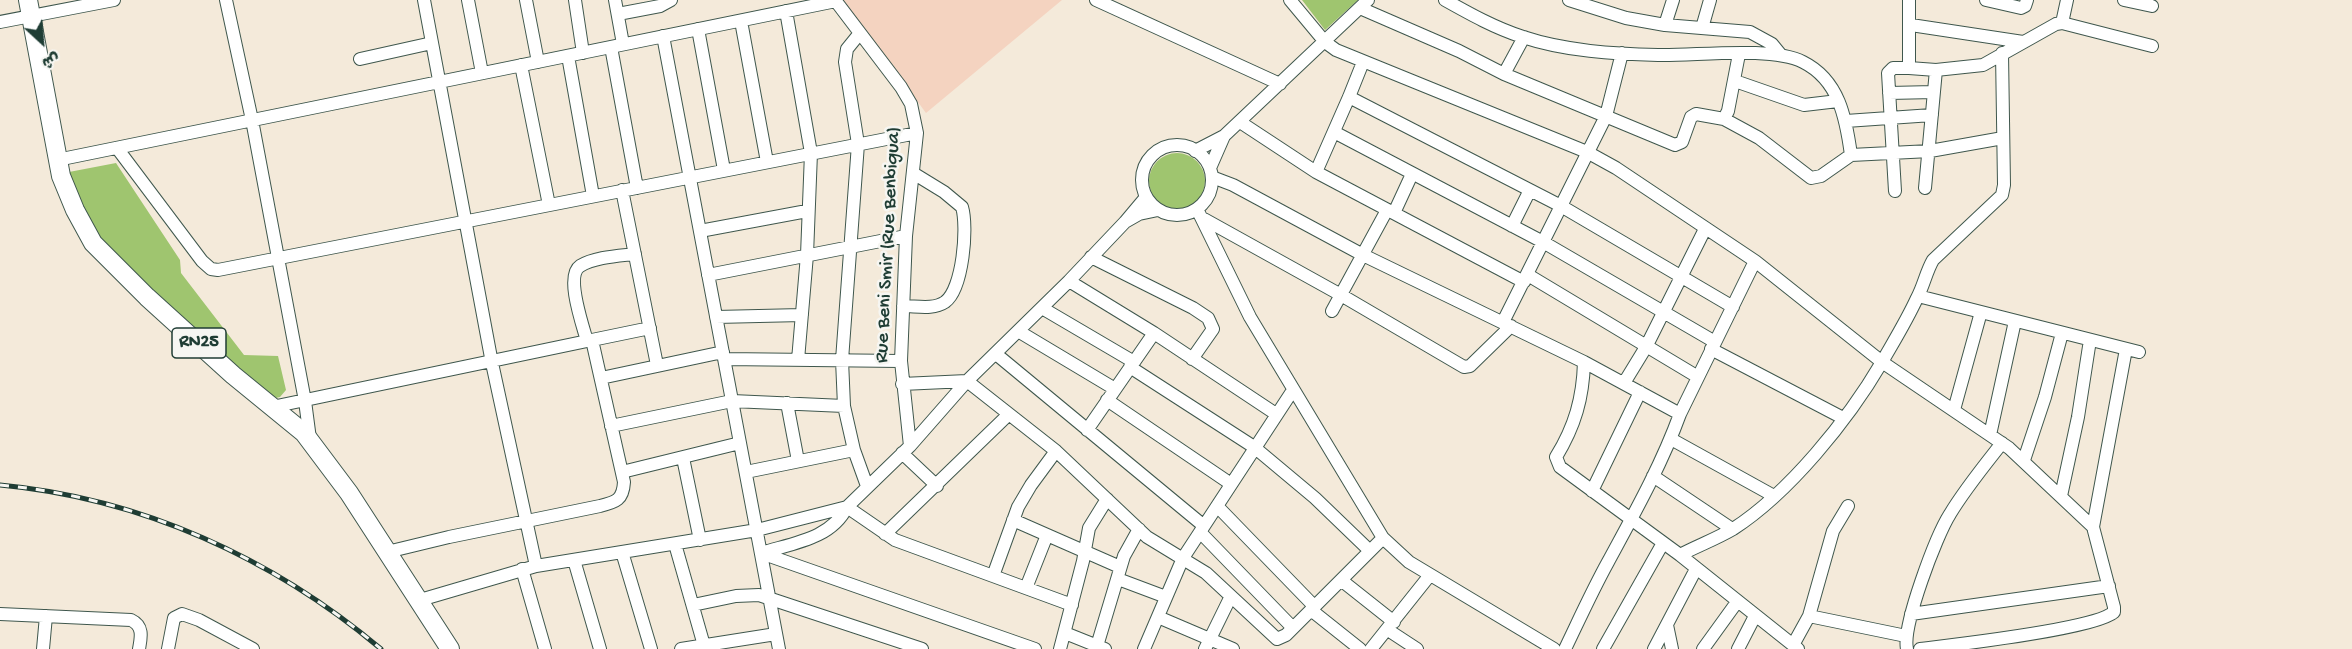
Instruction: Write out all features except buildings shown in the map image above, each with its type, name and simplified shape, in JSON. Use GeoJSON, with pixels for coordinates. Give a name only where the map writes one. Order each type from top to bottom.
{"type":"FeatureCollection","features":[{"type":"Feature","properties":{"kind":"main road","name":"RN25"},"geometry":{"type":"LineString","coordinates":[[30,8],[57,160],[68,193],[83,226],[106,258],[147,297],[310,440],[349,493],[450,649]]}},
{"type":"Feature","properties":{"kind":"street"},"geometry":{"type":"LineString","coordinates":[[0,22],[30,8],[114,0]]}},
{"type":"Feature","properties":{"kind":"street"},"geometry":{"type":"LineString","coordinates":[[226,0],[252,120],[305,401],[310,440]]}},
{"type":"Feature","properties":{"kind":"street"},"geometry":{"type":"LineString","coordinates":[[424,0],[492,363],[536,566]]}},
{"type":"Feature","properties":{"kind":"street"},"geometry":{"type":"LineString","coordinates":[[468,0],[482,73]]}},
{"type":"Feature","properties":{"kind":"street"},"geometry":{"type":"LineString","coordinates":[[526,0],[538,62]]}},
{"type":"Feature","properties":{"kind":"street"},"geometry":{"type":"LineString","coordinates":[[574,0],[583,53]]}},
{"type":"Feature","properties":{"kind":"street"},"geometry":{"type":"LineString","coordinates":[[615,0],[618,14],[617,46],[637,188]]}},
{"type":"Feature","properties":{"kind":"street"},"geometry":{"type":"LineString","coordinates":[[618,14],[660,6],[671,0]]}},
{"type":"Feature","properties":{"kind":"street"},"geometry":{"type":"LineString","coordinates":[[1096,0],[1280,84]]}},
{"type":"Feature","properties":{"kind":"street"},"geometry":{"type":"LineString","coordinates":[[1290,0],[1324,42],[1336,50],[1587,152],[1616,168],[1755,261],[1882,362],[2002,443],[2024,460],[2093,527]]}},
{"type":"Feature","properties":{"kind":"street"},"geometry":{"type":"LineString","coordinates":[[1445,0],[1495,26],[1552,45],[1622,53],[1781,55],[1802,62],[1818,72],[1835,91],[1846,121],[1851,155]]}},
{"type":"Feature","properties":{"kind":"street"},"geometry":{"type":"LineString","coordinates":[[1569,0],[1626,18],[1665,25],[1750,32],[1772,44],[1781,55]]}},
{"type":"Feature","properties":{"kind":"street"},"geometry":{"type":"LineString","coordinates":[[1665,25],[1673,0]]}},
{"type":"Feature","properties":{"kind":"street"},"geometry":{"type":"LineString","coordinates":[[1702,28],[1710,0]]}},
{"type":"Feature","properties":{"kind":"street"},"geometry":{"type":"LineString","coordinates":[[1909,0],[1911,25],[1909,68]]}},
{"type":"Feature","properties":{"kind":"street"},"geometry":{"type":"LineString","coordinates":[[1986,0],[2023,8],[2027,0]]}},
{"type":"Feature","properties":{"kind":"street"},"geometry":{"type":"LineString","coordinates":[[2062,23],[2067,0]]}},
{"type":"Feature","properties":{"kind":"street"},"geometry":{"type":"LineString","coordinates":[[2124,0],[2152,6]]}},
{"type":"Feature","properties":{"kind":"street"},"geometry":{"type":"LineString","coordinates":[[57,160],[835,1]]}},
{"type":"Feature","properties":{"kind":"street","name":"Rue Beni Smir (Rue Benbigua)"},"geometry":{"type":"LineString","coordinates":[[835,1],[901,87],[911,104],[917,133],[906,236],[901,361],[906,450]]}},
{"type":"Feature","properties":{"kind":"street"},"geometry":{"type":"LineString","coordinates":[[1195,151],[1224,136],[1364,4],[1504,74],[1675,145],[1682,142],[1691,117],[1696,114],[1724,119],[1759,138],[1811,178],[1821,176],[1851,155],[1930,151],[2003,138]]}},
{"type":"Feature","properties":{"kind":"street"},"geometry":{"type":"LineString","coordinates":[[786,11],[811,153],[807,255],[798,360]]}},
{"type":"Feature","properties":{"kind":"street"},"geometry":{"type":"LineString","coordinates":[[741,21],[767,162]]}},
{"type":"Feature","properties":{"kind":"street"},"geometry":{"type":"LineString","coordinates":[[1895,191],[1888,93],[1888,73],[1893,68],[1936,70],[1976,67],[2062,23],[2152,46]]}},
{"type":"Feature","properties":{"kind":"street"},"geometry":{"type":"LineString","coordinates":[[1911,25],[2024,42]]}},
{"type":"Feature","properties":{"kind":"street"},"geometry":{"type":"LineString","coordinates":[[698,29],[724,170]]}},
{"type":"Feature","properties":{"kind":"street"},"geometry":{"type":"LineString","coordinates":[[860,33],[848,49],[845,62],[858,144],[842,360],[844,406],[854,450],[867,486]]}},
{"type":"Feature","properties":{"kind":"street"},"geometry":{"type":"LineString","coordinates":[[663,36],[779,649]]}},
{"type":"Feature","properties":{"kind":"street"},"geometry":{"type":"LineString","coordinates":[[1504,74],[1524,37]]}},
{"type":"Feature","properties":{"kind":"street"},"geometry":{"type":"LineString","coordinates":[[360,59],[432,43]]}},
{"type":"Feature","properties":{"kind":"street"},"geometry":{"type":"LineString","coordinates":[[1125,222],[1139,214],[1158,210],[1178,216],[1201,214],[1464,367],[1470,366],[1507,324],[1526,278],[1605,116],[1622,53]]}},
{"type":"Feature","properties":{"kind":"street"},"geometry":{"type":"LineString","coordinates":[[1724,119],[1735,81],[1739,54]]}},
{"type":"Feature","properties":{"kind":"street"},"geometry":{"type":"LineString","coordinates":[[1680,555],[1732,529],[1774,496],[1800,470],[1843,418],[1882,362],[1918,296],[1928,269],[1938,255],[2002,195],[2004,185],[2002,54]]}},
{"type":"Feature","properties":{"kind":"street"},"geometry":{"type":"LineString","coordinates":[[568,56],[593,196]]}},
{"type":"Feature","properties":{"kind":"street"},"geometry":{"type":"LineString","coordinates":[[1316,172],[1363,62]]}},
{"type":"Feature","properties":{"kind":"street"},"geometry":{"type":"LineString","coordinates":[[521,65],[549,205]]}},
{"type":"Feature","properties":{"kind":"street"},"geometry":{"type":"LineString","coordinates":[[1925,188],[1936,70]]}},
{"type":"Feature","properties":{"kind":"street"},"geometry":{"type":"LineString","coordinates":[[1735,81],[1804,105],[1838,101]]}},
{"type":"Feature","properties":{"kind":"street"},"geometry":{"type":"LineString","coordinates":[[1888,93],[1934,92]]}},
{"type":"Feature","properties":{"kind":"street"},"geometry":{"type":"LineString","coordinates":[[1349,97],[1561,206],[1733,307]]}},
{"type":"Feature","properties":{"kind":"street"},"geometry":{"type":"LineString","coordinates":[[1846,121],[1932,115]]}},
{"type":"Feature","properties":{"kind":"street"},"geometry":{"type":"LineString","coordinates":[[1240,122],[1316,172],[1391,212],[1526,278],[1698,377]]}},
{"type":"Feature","properties":{"kind":"street"},"geometry":{"type":"LineString","coordinates":[[1334,132],[1543,242],[1664,312],[1713,346],[1843,418]]}},
{"type":"Feature","properties":{"kind":"street"},"geometry":{"type":"LineString","coordinates":[[117,148],[207,266],[218,270],[917,133]]}},
{"type":"Feature","properties":{"kind":"street"},"geometry":{"type":"LineString","coordinates":[[1224,136],[1211,173],[1211,189],[1201,214],[1250,317],[1383,538],[1409,562],[1430,576],[1554,649]]}},
{"type":"Feature","properties":{"kind":"street"},"geometry":{"type":"LineString","coordinates":[[1158,210],[1146,197],[1142,177],[1145,165],[1161,149],[1184,146],[1205,159],[1211,173],[1233,185],[1363,255],[1584,362],[1680,414]]}},
{"type":"Feature","properties":{"kind":"street"},"geometry":{"type":"LineString","coordinates":[[903,306],[932,307],[949,298],[957,286],[964,229],[962,207],[944,192],[913,173]]}},
{"type":"Feature","properties":{"kind":"street"},"geometry":{"type":"LineString","coordinates":[[1332,311],[1412,174]]}},
{"type":"Feature","properties":{"kind":"street"},"geometry":{"type":"LineString","coordinates":[[622,190],[657,365]]}},
{"type":"Feature","properties":{"kind":"street"},"geometry":{"type":"LineString","coordinates":[[1512,226],[1530,190]]}},
{"type":"Feature","properties":{"kind":"street"},"geometry":{"type":"LineString","coordinates":[[761,553],[828,531],[842,517],[847,507],[906,450],[968,381],[1069,281],[1146,197]]}},
{"type":"Feature","properties":{"kind":"street"},"geometry":{"type":"LineString","coordinates":[[700,231],[807,211]]}},
{"type":"Feature","properties":{"kind":"street"},"geometry":{"type":"LineString","coordinates":[[1624,383],[1646,347],[1705,229]]}},
{"type":"Feature","properties":{"kind":"street"},"geometry":{"type":"LineString","coordinates":[[708,275],[906,236]]}},
{"type":"Feature","properties":{"kind":"street"},"geometry":{"type":"LineString","coordinates":[[387,552],[611,504],[623,493],[622,472],[601,378],[574,287],[574,274],[587,263],[635,254]]}},
{"type":"Feature","properties":{"kind":"street"},"geometry":{"type":"LineString","coordinates":[[1091,257],[1193,308],[1208,318],[1213,329],[1192,359]]}},
{"type":"Feature","properties":{"kind":"street"},"geometry":{"type":"LineString","coordinates":[[1565,649],[1608,562],[1632,520],[1671,439],[1680,414],[1755,261]]}},
{"type":"Feature","properties":{"kind":"street"},"geometry":{"type":"LineString","coordinates":[[1069,281],[1154,333],[1276,414]]}},
{"type":"Feature","properties":{"kind":"street"},"geometry":{"type":"LineString","coordinates":[[1918,296],[2139,352]]}},
{"type":"Feature","properties":{"kind":"street"},"geometry":{"type":"LineString","coordinates":[[1042,308],[1132,364],[1254,447],[1315,498],[1370,551]]}},
{"type":"Feature","properties":{"kind":"street"},"geometry":{"type":"LineString","coordinates":[[1954,410],[1981,312]]}},
{"type":"Feature","properties":{"kind":"street"},"geometry":{"type":"LineString","coordinates":[[716,317],[802,315]]}},
{"type":"Feature","properties":{"kind":"street"},"geometry":{"type":"LineString","coordinates":[[1990,435],[2015,321]]}},
{"type":"Feature","properties":{"kind":"street"},"geometry":{"type":"LineString","coordinates":[[272,408],[650,328]]}},
{"type":"Feature","properties":{"kind":"street"},"geometry":{"type":"LineString","coordinates":[[1018,331],[1115,389]]}},
{"type":"Feature","properties":{"kind":"street"},"geometry":{"type":"LineString","coordinates":[[1087,430],[1154,333]]}},
{"type":"Feature","properties":{"kind":"street"},"geometry":{"type":"LineString","coordinates":[[2024,460],[2062,333]]}},
{"type":"Feature","properties":{"kind":"street"},"geometry":{"type":"LineString","coordinates":[[2061,496],[2076,426],[2090,340]]}},
{"type":"Feature","properties":{"kind":"street"},"geometry":{"type":"LineString","coordinates":[[1920,649],[2053,630],[2105,618],[2115,610],[2093,527],[2126,349]]}},
{"type":"Feature","properties":{"kind":"street"},"geometry":{"type":"LineString","coordinates":[[996,354],[1202,529],[1293,628]]}},
{"type":"Feature","properties":{"kind":"street"},"geometry":{"type":"LineString","coordinates":[[601,378],[657,365],[724,355],[798,360],[901,361]]}},
{"type":"Feature","properties":{"kind":"street"},"geometry":{"type":"LineString","coordinates":[[1584,362],[1581,400],[1575,422],[1556,457],[1560,467],[1680,555],[1795,647],[1809,616],[1833,531],[1848,506]]}},
{"type":"Feature","properties":{"kind":"street"},"geometry":{"type":"LineString","coordinates":[[902,384],[968,381],[1056,451],[1139,530],[1154,542],[1206,573],[1277,639],[1282,638],[1293,628],[1383,538]]}},
{"type":"Feature","properties":{"kind":"street"},"geometry":{"type":"LineString","coordinates":[[1145,649],[1183,558],[1293,390]]}},
{"type":"Feature","properties":{"kind":"street"},"geometry":{"type":"LineString","coordinates":[[1592,491],[1640,392]]}},
{"type":"Feature","properties":{"kind":"street"},"geometry":{"type":"LineString","coordinates":[[611,426],[732,400],[844,406]]}},
{"type":"Feature","properties":{"kind":"street"},"geometry":{"type":"LineString","coordinates":[[1107,400],[1231,484]]}},
{"type":"Feature","properties":{"kind":"street"},"geometry":{"type":"LineString","coordinates":[[787,403],[798,461]]}},
{"type":"Feature","properties":{"kind":"street"},"geometry":{"type":"LineString","coordinates":[[885,534],[1008,415]]}},
{"type":"Feature","properties":{"kind":"street"},"geometry":{"type":"LineString","coordinates":[[1671,439],[1774,496]]}},
{"type":"Feature","properties":{"kind":"street"},"geometry":{"type":"LineString","coordinates":[[622,472],[740,443]]}},
{"type":"Feature","properties":{"kind":"street"},"geometry":{"type":"LineString","coordinates":[[1907,649],[1906,636],[1911,614],[1948,516],[2002,443]]}},
{"type":"Feature","properties":{"kind":"street"},"geometry":{"type":"LineString","coordinates":[[746,472],[854,450]]}},
{"type":"Feature","properties":{"kind":"street"},"geometry":{"type":"LineString","coordinates":[[906,450],[937,486]]}},
{"type":"Feature","properties":{"kind":"street"},"geometry":{"type":"LineString","coordinates":[[993,576],[1013,520],[1030,485],[1056,451]]}},
{"type":"Feature","properties":{"kind":"street"},"geometry":{"type":"LineString","coordinates":[[683,458],[700,540]]}},
{"type":"Feature","properties":{"kind":"street"},"geometry":{"type":"LineString","coordinates":[[1653,476],[1732,529]]}},
{"type":"Feature","properties":{"kind":"street"},"geometry":{"type":"LineString","coordinates":[[1060,649],[1085,553],[1089,528],[1107,499]]}},
{"type":"Feature","properties":{"kind":"street"},"geometry":{"type":"LineString","coordinates":[[1217,506],[1312,608],[1360,649]]}},
{"type":"Feature","properties":{"kind":"street"},"geometry":{"type":"LineString","coordinates":[[420,600],[536,566],[757,530],[847,507],[885,534],[1072,605]]}},
{"type":"Feature","properties":{"kind":"street"},"geometry":{"type":"LineString","coordinates":[[1013,520],[1085,553],[1166,597]]}},
{"type":"Feature","properties":{"kind":"street"},"geometry":{"type":"LineString","coordinates":[[1065,633],[1101,647],[1119,573],[1139,530]]}},
{"type":"Feature","properties":{"kind":"street"},"geometry":{"type":"LineString","coordinates":[[1026,588],[1047,535]]}},
{"type":"Feature","properties":{"kind":"street"},"geometry":{"type":"LineString","coordinates":[[675,543],[705,647]]}},
{"type":"Feature","properties":{"kind":"street"},"geometry":{"type":"LineString","coordinates":[[1603,649],[1663,543]]}},
{"type":"Feature","properties":{"kind":"street"},"geometry":{"type":"LineString","coordinates":[[622,552],[651,649]]}},
{"type":"Feature","properties":{"kind":"street"},"geometry":{"type":"LineString","coordinates":[[761,553],[1035,649]]}},
{"type":"Feature","properties":{"kind":"street"},"geometry":{"type":"LineString","coordinates":[[574,560],[600,649]]}},
{"type":"Feature","properties":{"kind":"street"},"geometry":{"type":"LineString","coordinates":[[1654,649],[1695,569]]}},
{"type":"Feature","properties":{"kind":"street"},"geometry":{"type":"LineString","coordinates":[[522,570],[545,649]]}},
{"type":"Feature","properties":{"kind":"street"},"geometry":{"type":"LineString","coordinates":[[1371,649],[1430,576]]}},
{"type":"Feature","properties":{"kind":"street"},"geometry":{"type":"LineString","coordinates":[[1341,580],[1417,649]]}},
{"type":"Feature","properties":{"kind":"street"},"geometry":{"type":"LineString","coordinates":[[1911,614],[2109,586]]}},
{"type":"Feature","properties":{"kind":"street"},"geometry":{"type":"LineString","coordinates":[[693,605],[747,595],[768,597],[922,649]]}},
{"type":"Feature","properties":{"kind":"street"},"geometry":{"type":"LineString","coordinates":[[1208,644],[1231,596]]}},
{"type":"Feature","properties":{"kind":"street"},"geometry":{"type":"LineString","coordinates":[[1703,649],[1737,602]]}},
{"type":"Feature","properties":{"kind":"street"},"geometry":{"type":"LineString","coordinates":[[0,614],[131,620],[141,630],[139,649]]}},
{"type":"Feature","properties":{"kind":"street"},"geometry":{"type":"LineString","coordinates":[[168,649],[174,618],[182,614],[199,620],[253,649]]}},
{"type":"Feature","properties":{"kind":"street"},"geometry":{"type":"LineString","coordinates":[[43,649],[46,616]]}},
{"type":"Feature","properties":{"kind":"street"},"geometry":{"type":"LineString","coordinates":[[1738,649],[1755,616]]}},
{"type":"Feature","properties":{"kind":"street"},"geometry":{"type":"LineString","coordinates":[[1809,616],[1906,636]]}},
{"type":"Feature","properties":{"kind":"street"},"geometry":{"type":"LineString","coordinates":[[1158,617],[1208,644],[1233,649]]}},
{"type":"Feature","properties":{"kind":"street"},"geometry":{"type":"LineString","coordinates":[[1667,625],[1672,649]]}},
{"type":"Feature","properties":{"kind":"street"},"geometry":{"type":"LineString","coordinates":[[681,649],[776,634]]}},
{"type":"Feature","properties":{"kind":"shaded area"},"geometry":{"type":"Polygon","coordinates":[[[843,0],[1062,0],[926,113],[843,0]]]}},
{"type":"Feature","properties":{"kind":"green space"},"geometry":{"type":"Polygon","coordinates":[[[1302,0],[1358,0],[1325,30],[1302,0]]]}},
{"type":"Feature","properties":{"kind":"green space"},"geometry":{"type":"Polygon","coordinates":[[[1177,153],[1188,155],[1197,161],[1203,170],[1205,181],[1203,192],[1197,201],[1188,207],[1177,209],[1166,207],[1157,201],[1151,192],[1149,181],[1151,170],[1157,161],[1166,155],[1177,153]]]}},
{"type":"Feature","properties":{"kind":"green space"},"geometry":{"type":"Polygon","coordinates":[[[116,163],[180,260],[181,273],[244,355],[278,356],[286,390],[280,397],[265,401],[97,244],[69,172],[116,163]]]}},
{"type":"Feature","properties":{"kind":"railway"},"geometry":{"type":"LineString","coordinates":[[0,485],[52,492],[104,503],[203,538],[296,587],[339,616],[381,649]]}}]}
